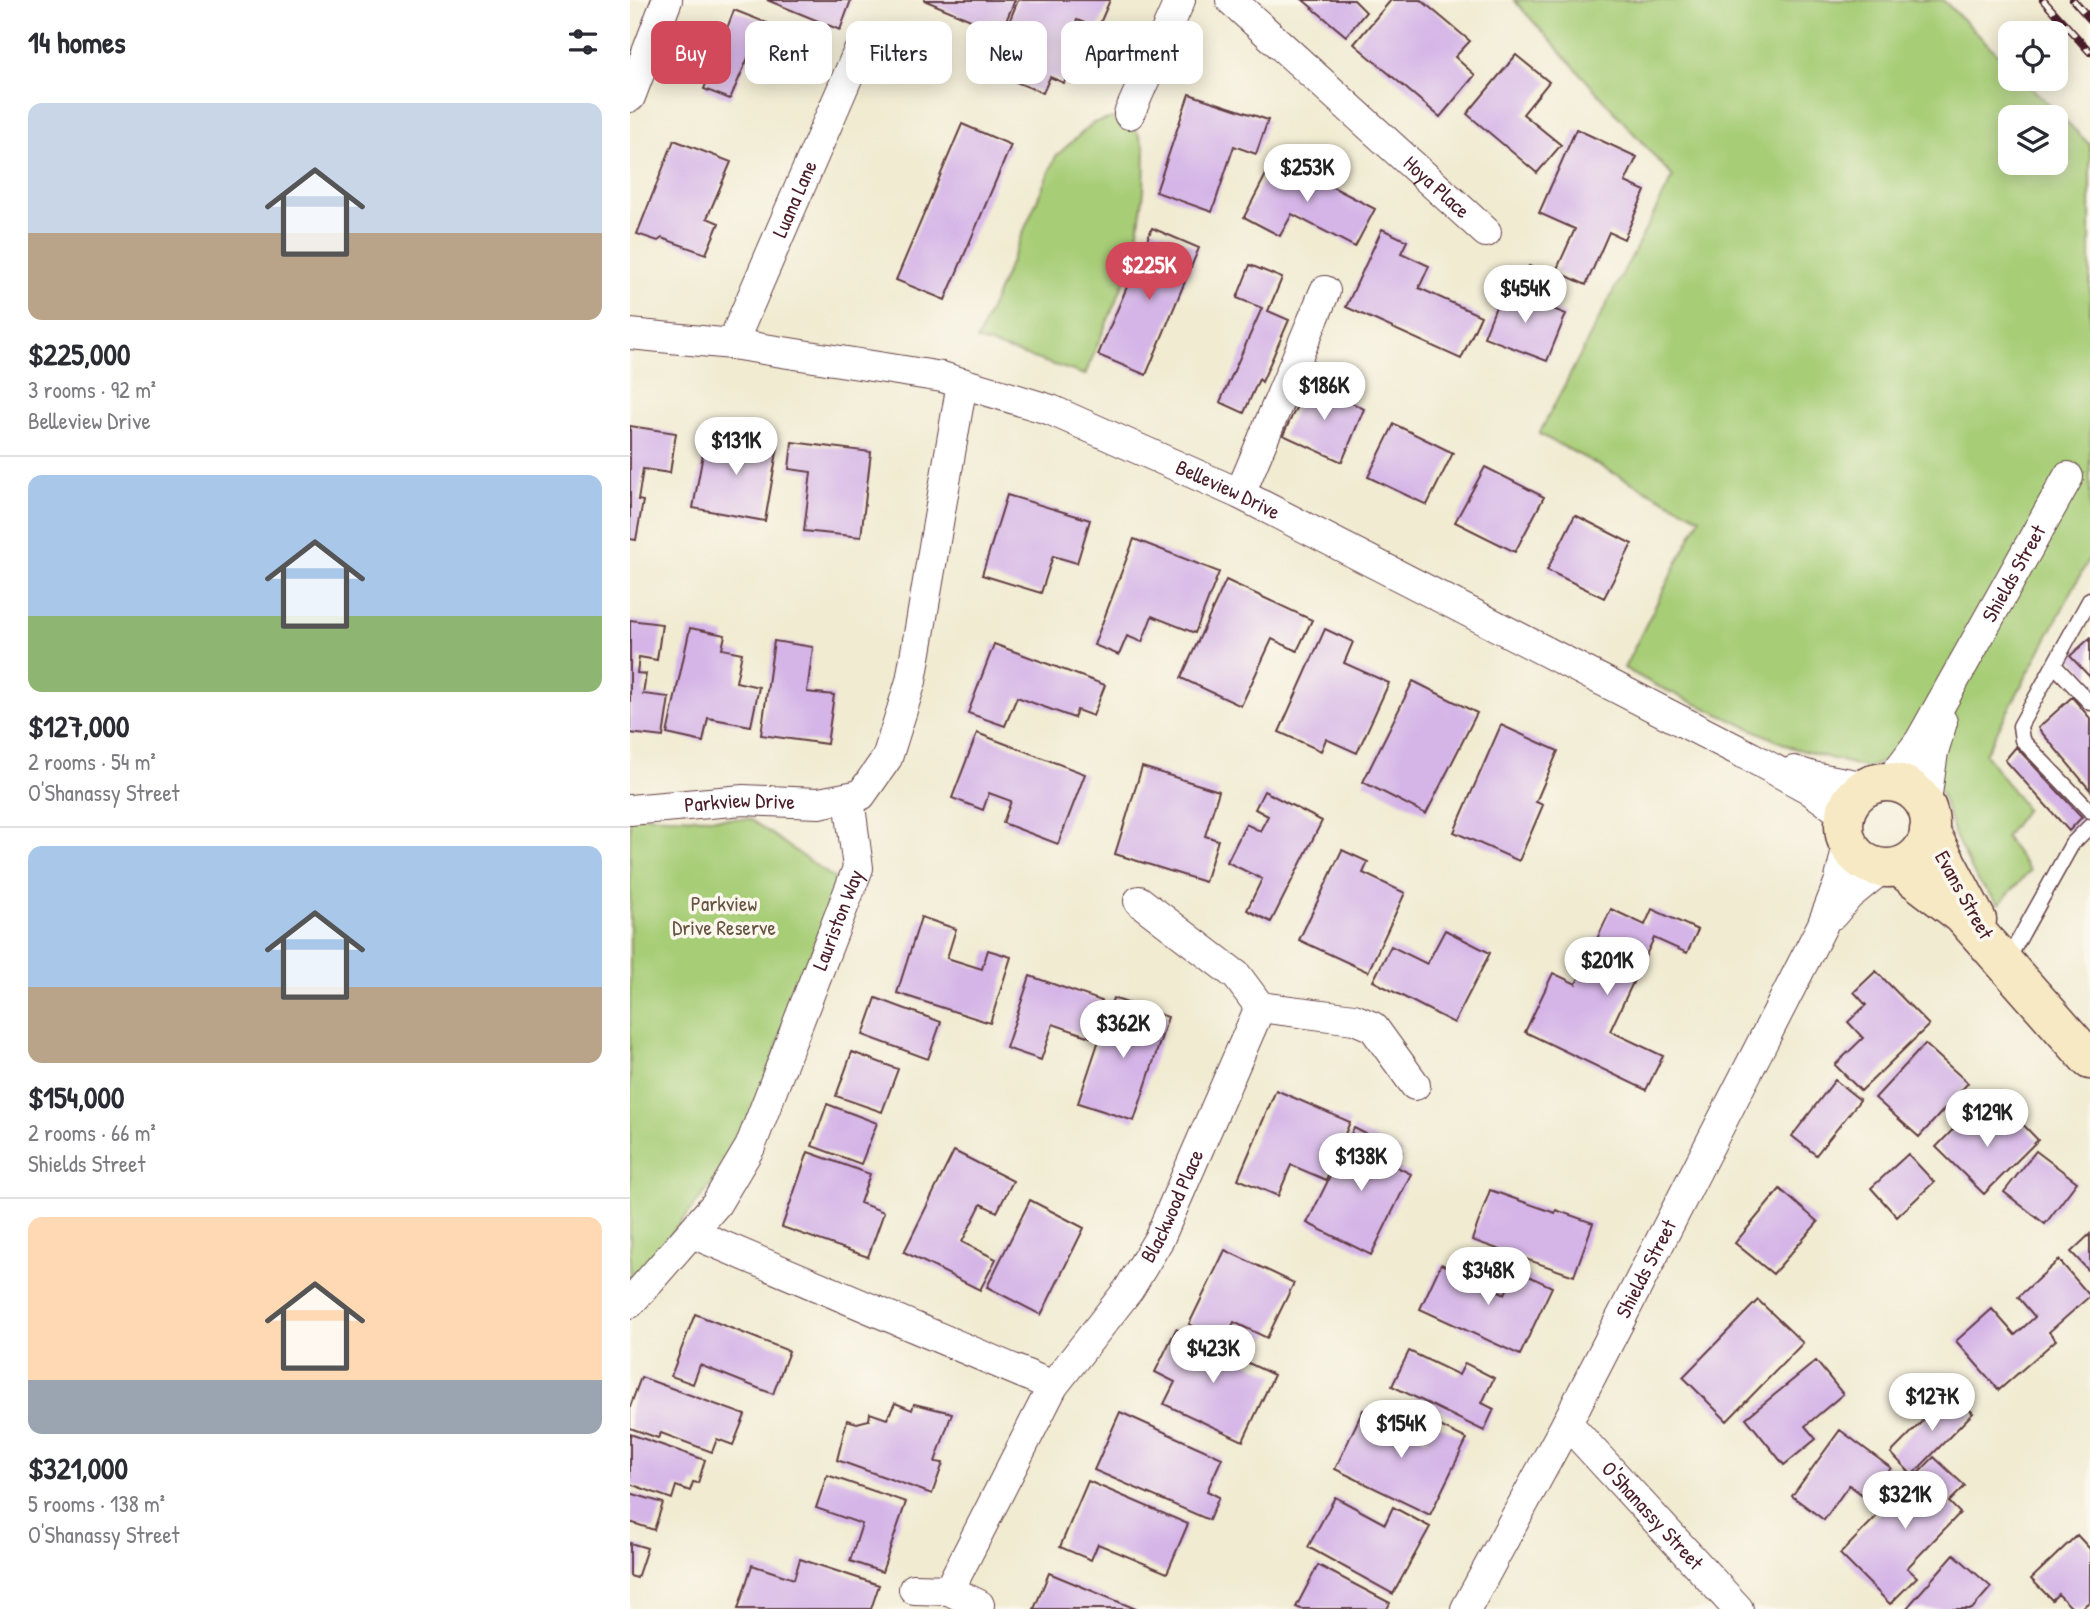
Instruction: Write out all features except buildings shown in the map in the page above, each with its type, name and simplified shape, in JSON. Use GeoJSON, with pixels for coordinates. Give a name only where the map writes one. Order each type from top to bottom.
{"type":"FeatureCollection","features":[{"type":"Feature","properties":{"kind":"street"},"geometry":{"type":"LineString","coordinates":[[630,97],[667,0]]}},
{"type":"Feature","properties":{"kind":"street"},"geometry":{"type":"LineString","coordinates":[[1129,114],[1180,0]]}},
{"type":"Feature","properties":{"kind":"street","name":"Hoya Place"},"geometry":{"type":"LineString","coordinates":[[1231,0],[1486,232]]}},
{"type":"Feature","properties":{"kind":"street","name":"Luana Lane"},"geometry":{"type":"LineString","coordinates":[[732,344],[846,80]]}},
{"type":"Feature","properties":{"kind":"street"},"geometry":{"type":"LineString","coordinates":[[1240,494],[1325,291]]}},
{"type":"Feature","properties":{"kind":"street","name":"Belleview Drive"},"geometry":{"type":"LineString","coordinates":[[630,322],[667,336]]}},
{"type":"Feature","properties":{"kind":"street","name":"Belleview Drive"},"geometry":{"type":"LineString","coordinates":[[630,334],[732,344],[942,377],[1052,410],[1240,494],[1808,788],[1862,807]]}},
{"type":"Feature","properties":{"kind":"street"},"geometry":{"type":"LineString","coordinates":[[849,798],[862,795],[887,758],[911,681],[962,383]]}},
{"type":"Feature","properties":{"kind":"street","name":"Shields Street"},"geometry":{"type":"LineString","coordinates":[[1466,1609],[1567,1423],[1822,926],[1839,883],[1862,807],[1920,741],[2068,477]]}},
{"type":"Feature","properties":{"kind":"street","name":"Shields Street"},"geometry":{"type":"LineString","coordinates":[[1927,819],[1933,752],[1959,672]]}},
{"type":"Feature","properties":{"kind":"street"},"geometry":{"type":"LineString","coordinates":[[1901,783],[1917,793],[1927,819],[1928,841],[1916,857],[1890,868],[1864,863],[1853,854],[1862,807],[1901,783]]}},
{"type":"Feature","properties":{"kind":"street","name":"Parkview Drive"},"geometry":{"type":"LineString","coordinates":[[630,810],[743,800],[819,803],[849,798]]}},
{"type":"Feature","properties":{"kind":"street","name":"Lauriston Way"},"geometry":{"type":"LineString","coordinates":[[630,1303],[716,1204],[750,1147],[857,873],[849,798]]}},
{"type":"Feature","properties":{"kind":"street","name":"Evans Street"},"geometry":{"type":"LineString","coordinates":[[1927,819],[2002,963]]}},
{"type":"Feature","properties":{"kind":"street","name":"Shields Street"},"geometry":{"type":"LineString","coordinates":[[1822,926],[1849,895],[1890,868]]}},
{"type":"Feature","properties":{"kind":"street","name":"Evans Street"},"geometry":{"type":"LineString","coordinates":[[1890,868],[1962,915],[2002,963],[2088,1054]]}},
{"type":"Feature","properties":{"kind":"street"},"geometry":{"type":"LineString","coordinates":[[1139,901],[1237,976],[1260,1007],[1354,1018],[1373,1027],[1415,1085]]}},
{"type":"Feature","properties":{"kind":"street","name":"Blackwood Place"},"geometry":{"type":"LineString","coordinates":[[949,1590],[1053,1386],[1129,1289],[1159,1239],[1260,1007]]}},
{"type":"Feature","properties":{"kind":"street"},"geometry":{"type":"LineString","coordinates":[[692,1233],[1053,1386]]}},
{"type":"Feature","properties":{"kind":"street","name":"O'Shanassy Street"},"geometry":{"type":"LineString","coordinates":[[1567,1423],[1738,1609]]}},
{"type":"Feature","properties":{"kind":"street"},"geometry":{"type":"LineString","coordinates":[[914,1589],[949,1590],[979,1605]]}},
{"type":"Feature","properties":{"kind":"lane"},"geometry":{"type":"LineString","coordinates":[[2090,599],[2020,726],[2022,740],[2090,811]]}},
{"type":"Feature","properties":{"kind":"lane"},"geometry":{"type":"LineString","coordinates":[[2054,665],[2090,703]]}},
{"type":"Feature","properties":{"kind":"lane"},"geometry":{"type":"LineString","coordinates":[[2002,963],[2073,845],[2090,826]]}},
{"type":"Feature","properties":{"kind":"green space"},"geometry":{"type":"Polygon","coordinates":[[[1514,0],[1943,0],[1998,54],[1998,91],[2035,91],[2049,105],[1998,105],[1998,175],[2068,175],[2068,123],[2090,145],[2090,557],[1985,754],[2026,809],[2005,837],[2030,871],[1999,904],[1977,880],[1955,836],[1941,792],[1913,770],[1887,760],[1867,768],[1793,748],[1655,685],[1624,668],[1700,518],[1539,434],[1673,177],[1514,0]]]}},
{"type":"Feature","properties":{"kind":"green space"},"geometry":{"type":"Polygon","coordinates":[[[1129,114],[1145,149],[1144,191],[1134,258],[1085,375],[977,340],[1056,156],[1093,123],[1129,114]]]}},
{"type":"Feature","properties":{"kind":"green space","name":"Parkview Drive Reserve"},"geometry":{"type":"Polygon","coordinates":[[[630,816],[750,819],[838,881],[738,1152],[630,1285],[630,816]]]}},
{"type":"Feature","properties":{"kind":"railway"},"geometry":{"type":"LineString","coordinates":[[2043,0],[2090,52]]}},
{"type":"Feature","properties":{"kind":"railway"},"geometry":{"type":"LineString","coordinates":[[2073,0],[2090,19]]}}]}
